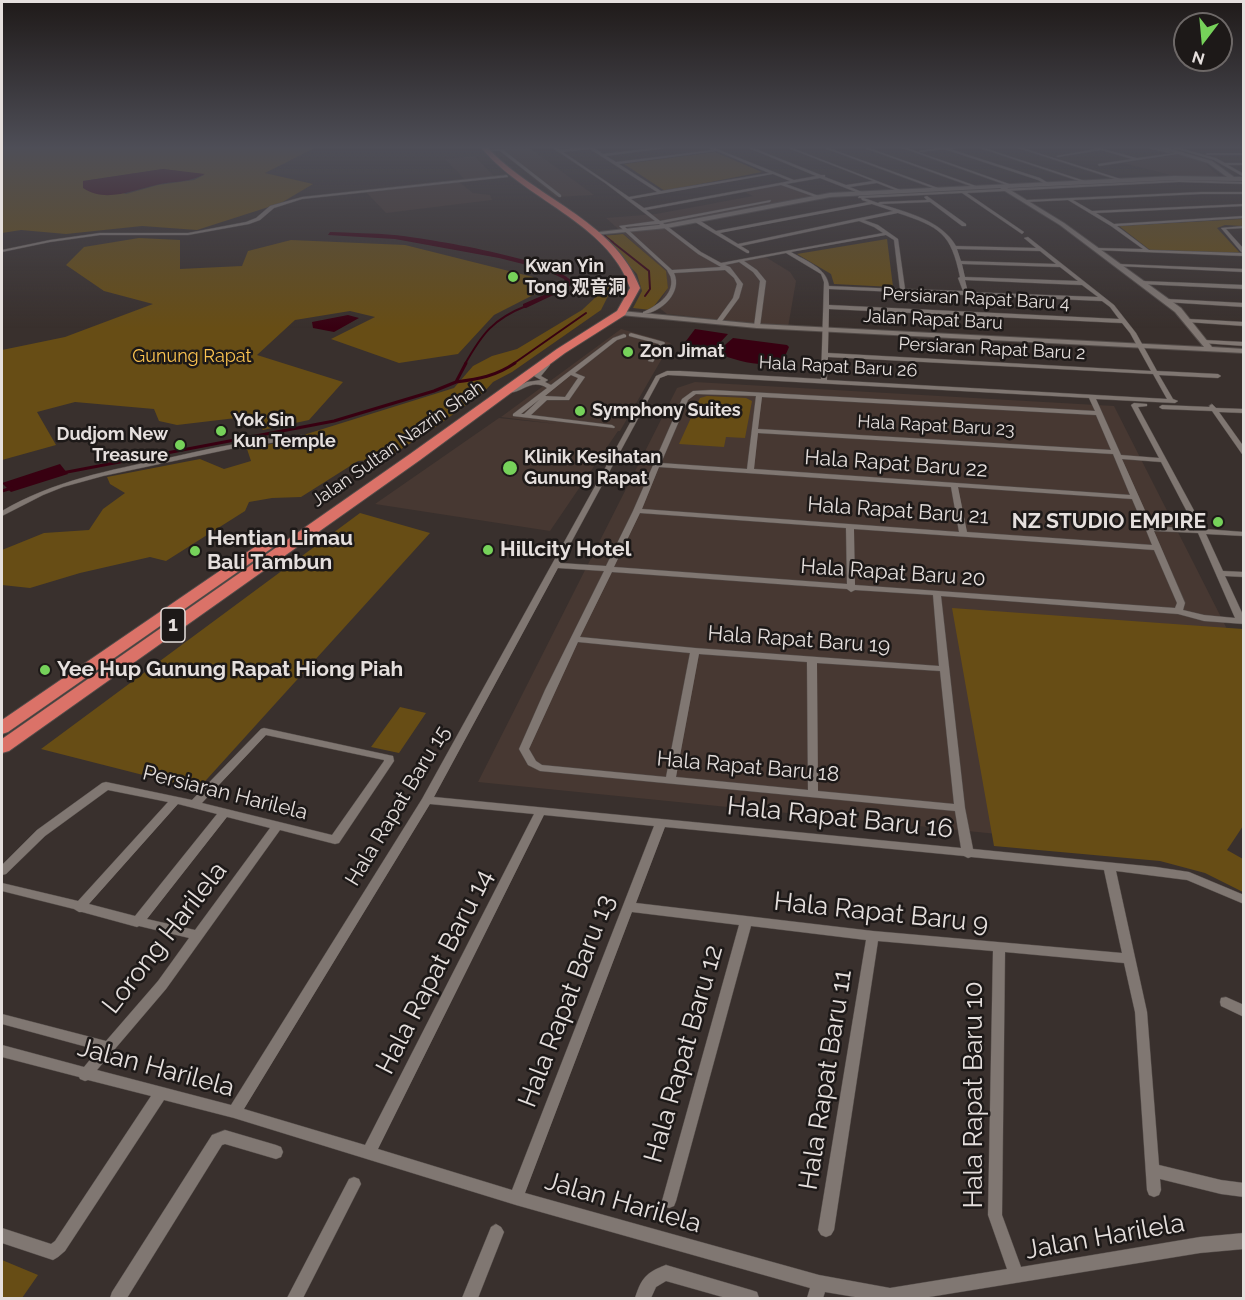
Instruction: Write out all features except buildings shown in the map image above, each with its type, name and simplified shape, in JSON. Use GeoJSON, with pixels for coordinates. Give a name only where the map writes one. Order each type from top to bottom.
{"type":"FeatureCollection","features":[{"type":"Feature","properties":{"kind":"highway","name":"Jalan Sultan Nazrin Shah"},"geometry":{"type":"LineString","coordinates":[[547,207],[574,228],[592,237]]}},
{"type":"Feature","properties":{"kind":"highway","name":"Jalan Sultan Nazrin Shah"},"geometry":{"type":"LineString","coordinates":[[2,747],[365,489],[415,457],[619,308],[635,291],[635,281],[622,260],[555,207]]}},
{"type":"Feature","properties":{"kind":"highway","name":"Jalan Sultan Nazrin Shah"},"geometry":{"type":"LineString","coordinates":[[2,728],[576,334],[619,308]]}},
{"type":"Feature","properties":{"kind":"street"},"geometry":{"type":"LineString","coordinates":[[2,251],[100,234],[188,234],[247,223],[258,219],[273,207]]}},
{"type":"Feature","properties":{"kind":"street"},"geometry":{"type":"LineString","coordinates":[[641,207],[696,252],[722,264],[737,278],[740,290],[718,323]]}},
{"type":"Feature","properties":{"kind":"street"},"geometry":{"type":"LineString","coordinates":[[644,209],[657,207]]}},
{"type":"Feature","properties":{"kind":"street"},"geometry":{"type":"LineString","coordinates":[[663,224],[744,207]]}},
{"type":"Feature","properties":{"kind":"street"},"geometry":{"type":"LineString","coordinates":[[592,237],[623,228],[697,221],[771,207]]}},
{"type":"Feature","properties":{"kind":"street"},"geometry":{"type":"LineString","coordinates":[[718,232],[853,207]]}},
{"type":"Feature","properties":{"kind":"street"},"geometry":{"type":"LineString","coordinates":[[885,207],[899,211],[949,237],[954,247],[966,294]]}},
{"type":"Feature","properties":{"kind":"street"},"geometry":{"type":"LineString","coordinates":[[939,207],[964,225]]}},
{"type":"Feature","properties":{"kind":"street"},"geometry":{"type":"LineString","coordinates":[[984,207],[1024,235],[1112,306],[1140,345],[1171,401]]}},
{"type":"Feature","properties":{"kind":"street"},"geometry":{"type":"LineString","coordinates":[[1035,207],[1167,301],[1189,321],[1210,349]]}},
{"type":"Feature","properties":{"kind":"street"},"geometry":{"type":"LineString","coordinates":[[1082,207],[1113,225],[1148,251]]}},
{"type":"Feature","properties":{"kind":"street"},"geometry":{"type":"LineString","coordinates":[[1092,212],[1186,207]]}},
{"type":"Feature","properties":{"kind":"street"},"geometry":{"type":"LineString","coordinates":[[736,246],[899,211]]}},
{"type":"Feature","properties":{"kind":"street"},"geometry":{"type":"LineString","coordinates":[[1113,225],[1244,217]]}},
{"type":"Feature","properties":{"kind":"street"},"geometry":{"type":"LineString","coordinates":[[860,220],[888,233],[898,241],[903,291]]}},
{"type":"Feature","properties":{"kind":"street"},"geometry":{"type":"LineString","coordinates":[[697,221],[747,252]]}},
{"type":"Feature","properties":{"kind":"street"},"geometry":{"type":"LineString","coordinates":[[1244,227],[1224,227],[1244,254]]}},
{"type":"Feature","properties":{"kind":"street"},"geometry":{"type":"LineString","coordinates":[[623,228],[671,272],[675,279],[674,289],[657,309],[645,313]]}},
{"type":"Feature","properties":{"kind":"street"},"geometry":{"type":"LineString","coordinates":[[722,264],[888,233]]}},
{"type":"Feature","properties":{"kind":"street"},"geometry":{"type":"LineString","coordinates":[[1232,240],[1244,240]]}},
{"type":"Feature","properties":{"kind":"street"},"geometry":{"type":"LineString","coordinates":[[954,247],[1042,250]]}},
{"type":"Feature","properties":{"kind":"street"},"geometry":{"type":"LineString","coordinates":[[1096,249],[1244,254]]}},
{"type":"Feature","properties":{"kind":"street"},"geometry":{"type":"LineString","coordinates":[[787,252],[823,273],[828,287],[824,382]]}},
{"type":"Feature","properties":{"kind":"street"},"geometry":{"type":"LineString","coordinates":[[740,261],[755,271],[763,281],[757,326]]}},
{"type":"Feature","properties":{"kind":"street"},"geometry":{"type":"LineString","coordinates":[[958,262],[1060,266]]}},
{"type":"Feature","properties":{"kind":"street"},"geometry":{"type":"LineString","coordinates":[[1118,265],[1244,271]]}},
{"type":"Feature","properties":{"kind":"street"},"geometry":{"type":"LineString","coordinates":[[671,272],[728,268]]}},
{"type":"Feature","properties":{"kind":"street"},"geometry":{"type":"LineString","coordinates":[[961,278],[1082,283]]}},
{"type":"Feature","properties":{"kind":"street"},"geometry":{"type":"LineString","coordinates":[[1142,283],[1244,287]]}},
{"type":"Feature","properties":{"kind":"street"},"geometry":{"type":"LineString","coordinates":[[828,287],[1102,299]]}},
{"type":"Feature","properties":{"kind":"street"},"geometry":{"type":"LineString","coordinates":[[1167,301],[1244,305]]}},
{"type":"Feature","properties":{"kind":"street","name":"Persiaran Rapat Baru 4"},"geometry":{"type":"LineString","coordinates":[[827,307],[1123,321]]}},
{"type":"Feature","properties":{"kind":"street"},"geometry":{"type":"LineString","coordinates":[[619,308],[699,321]]}},
{"type":"Feature","properties":{"kind":"street","name":"Jalan Rapat Baru"},"geometry":{"type":"LineString","coordinates":[[619,308],[699,321],[757,326],[1244,351]]}},
{"type":"Feature","properties":{"kind":"street"},"geometry":{"type":"LineString","coordinates":[[657,309],[664,315]]}},
{"type":"Feature","properties":{"kind":"street"},"geometry":{"type":"LineString","coordinates":[[1189,321],[1244,324]]}},
{"type":"Feature","properties":{"kind":"street"},"geometry":{"type":"LineString","coordinates":[[612,427],[515,415],[615,339],[627,335],[662,343],[651,361]]}},
{"type":"Feature","properties":{"kind":"street"},"geometry":{"type":"LineString","coordinates":[[1204,342],[1244,344]]}},
{"type":"Feature","properties":{"kind":"street","name":"Persiaran Rapat Baru 2"},"geometry":{"type":"LineString","coordinates":[[826,355],[1218,376]]}},
{"type":"Feature","properties":{"kind":"street"},"geometry":{"type":"LineString","coordinates":[[547,362],[537,376],[546,380],[561,379]]}},
{"type":"Feature","properties":{"kind":"street","name":"Hala Rapat Baru 26"},"geometry":{"type":"LineString","coordinates":[[584,512],[661,375],[680,372],[1208,403],[1214,410]]}},
{"type":"Feature","properties":{"kind":"street"},"geometry":{"type":"LineString","coordinates":[[541,397],[567,399],[582,377],[570,373]]}},
{"type":"Feature","properties":{"kind":"street"},"geometry":{"type":"LineString","coordinates":[[503,394],[530,382],[543,383],[550,387]]}},
{"type":"Feature","properties":{"kind":"street"},"geometry":{"type":"LineString","coordinates":[[576,639],[637,511],[685,399],[690,395],[702,392],[759,394],[1098,412]]}},
{"type":"Feature","properties":{"kind":"street"},"geometry":{"type":"LineString","coordinates":[[750,472],[759,394]]}},
{"type":"Feature","properties":{"kind":"street"},"geometry":{"type":"LineString","coordinates":[[1092,397],[1181,603],[1178,611]]}},
{"type":"Feature","properties":{"kind":"street"},"geometry":{"type":"LineString","coordinates":[[1242,621],[1201,531],[1134,405],[1244,411]]}},
{"type":"Feature","properties":{"kind":"street"},"geometry":{"type":"LineString","coordinates":[[1214,410],[1244,453]]}},
{"type":"Feature","properties":{"kind":"street","name":"Hala Rapat Baru 23"},"geometry":{"type":"LineString","coordinates":[[755,431],[1117,454],[1162,460]]}},
{"type":"Feature","properties":{"kind":"street"},"geometry":{"type":"LineString","coordinates":[[2,514],[31,497],[81,478],[246,444],[304,436]]}},
{"type":"Feature","properties":{"kind":"street","name":"Hala Rapat Baru 22"},"geometry":{"type":"LineString","coordinates":[[656,465],[1134,497]]}},
{"type":"Feature","properties":{"kind":"street"},"geometry":{"type":"LineString","coordinates":[[954,486],[963,534]]}},
{"type":"Feature","properties":{"kind":"street","name":"Hala Rapat Baru 21"},"geometry":{"type":"LineString","coordinates":[[637,511],[1156,548]]}},
{"type":"Feature","properties":{"kind":"street","name":"Hala Rapat Baru 15"},"geometry":{"type":"LineString","coordinates":[[234,1112],[427,800],[584,512]]}},
{"type":"Feature","properties":{"kind":"street"},"geometry":{"type":"LineString","coordinates":[[850,526],[851,588]]}},
{"type":"Feature","properties":{"kind":"street"},"geometry":{"type":"LineString","coordinates":[[1147,528],[1244,534]]}},
{"type":"Feature","properties":{"kind":"street","name":"Hala Rapat Baru 20"},"geometry":{"type":"LineString","coordinates":[[555,565],[1178,611],[1204,618],[1242,621]]}},
{"type":"Feature","properties":{"kind":"street"},"geometry":{"type":"LineString","coordinates":[[1220,573],[1244,575]]}},
{"type":"Feature","properties":{"kind":"street"},"geometry":{"type":"LineString","coordinates":[[937,595],[960,808],[968,854]]}},
{"type":"Feature","properties":{"kind":"street","name":"Hala Rapat Baru 19"},"geometry":{"type":"LineString","coordinates":[[576,639],[695,651],[944,669]]}},
{"type":"Feature","properties":{"kind":"street","name":"Hala Rapat Baru 18"},"geometry":{"type":"LineString","coordinates":[[576,639],[549,690],[524,749],[532,763],[540,768],[813,792],[960,808]]}},
{"type":"Feature","properties":{"kind":"street"},"geometry":{"type":"LineString","coordinates":[[671,779],[695,651]]}},
{"type":"Feature","properties":{"kind":"street"},"geometry":{"type":"LineString","coordinates":[[812,660],[813,792]]}},
{"type":"Feature","properties":{"kind":"street","name":"Persiaran Harilela"},"geometry":{"type":"LineString","coordinates":[[2,871],[42,833],[106,786],[195,804],[335,840],[389,758],[264,731],[195,804]]}},
{"type":"Feature","properties":{"kind":"street"},"geometry":{"type":"LineString","coordinates":[[79,908],[176,800]]}},
{"type":"Feature","properties":{"kind":"street","name":"Hala Rapat Baru 16"},"geometry":{"type":"LineString","coordinates":[[427,800],[1189,876],[1244,900]]}},
{"type":"Feature","properties":{"kind":"street","name":"Hala Rapat Baru 14"},"geometry":{"type":"LineString","coordinates":[[369,1153],[542,810]]}},
{"type":"Feature","properties":{"kind":"street"},"geometry":{"type":"LineString","coordinates":[[137,922],[225,812]]}},
{"type":"Feature","properties":{"kind":"street","name":"Hala Rapat Baru 13"},"geometry":{"type":"LineString","coordinates":[[516,1198],[661,822]]}},
{"type":"Feature","properties":{"kind":"street","name":"Lorong Harilela"},"geometry":{"type":"LineString","coordinates":[[85,1075],[162,985],[277,826]]}},
{"type":"Feature","properties":{"kind":"street"},"geometry":{"type":"LineString","coordinates":[[1109,867],[1140,1012],[1154,1190]]}},
{"type":"Feature","properties":{"kind":"street"},"geometry":{"type":"LineString","coordinates":[[2,887],[198,936]]}},
{"type":"Feature","properties":{"kind":"street","name":"Hala Rapat Baru 9"},"geometry":{"type":"LineString","coordinates":[[630,907],[873,936],[1128,958]]}},
{"type":"Feature","properties":{"kind":"street","name":"Hala Rapat Baru 12"},"geometry":{"type":"LineString","coordinates":[[669,1201],[747,921]]}},
{"type":"Feature","properties":{"kind":"street","name":"Hala Rapat Baru 11"},"geometry":{"type":"LineString","coordinates":[[826,1230],[873,936]]}},
{"type":"Feature","properties":{"kind":"street","name":"Hala Rapat Baru 10"},"geometry":{"type":"LineString","coordinates":[[999,948],[995,1215],[1017,1276]]}},
{"type":"Feature","properties":{"kind":"street"},"geometry":{"type":"LineString","coordinates":[[1226,1002],[1244,1012]]}},
{"type":"Feature","properties":{"kind":"street"},"geometry":{"type":"LineString","coordinates":[[2,1019],[108,1047]]}},
{"type":"Feature","properties":{"kind":"street","name":"Jalan Harilela"},"geometry":{"type":"LineString","coordinates":[[2,1051],[85,1075],[234,1112],[817,1291],[890,1296],[1200,1245],[1244,1241]]}},
{"type":"Feature","properties":{"kind":"street"},"geometry":{"type":"LineString","coordinates":[[2,1236],[53,1252],[60,1246],[160,1094]]}},
{"type":"Feature","properties":{"kind":"street"},"geometry":{"type":"LineString","coordinates":[[118,1299],[217,1140],[225,1137],[276,1152]]}},
{"type":"Feature","properties":{"kind":"street"},"geometry":{"type":"LineString","coordinates":[[1153,1170],[1221,1187],[1244,1190]]}},
{"type":"Feature","properties":{"kind":"street"},"geometry":{"type":"LineString","coordinates":[[295,1299],[354,1184]]}},
{"type":"Feature","properties":{"kind":"street"},"geometry":{"type":"LineString","coordinates":[[470,1299],[496,1232]]}},
{"type":"Feature","properties":{"kind":"street"},"geometry":{"type":"LineString","coordinates":[[643,1299],[647,1284],[654,1276],[666,1274],[751,1299]]}},
{"type":"Feature","properties":{"kind":"shaded area"},"geometry":{"type":"Polygon","coordinates":[[[380,207],[438,207],[386,213],[380,207]]]}},
{"type":"Feature","properties":{"kind":"shaded area"},"geometry":{"type":"Polygon","coordinates":[[[696,207],[772,207],[667,226],[698,254],[724,263],[764,256],[790,272],[796,281],[788,327],[667,314],[657,306],[668,288],[665,271],[606,218],[656,214],[696,207]]]}},
{"type":"Feature","properties":{"kind":"shaded area"},"geometry":{"type":"Polygon","coordinates":[[[348,315],[359,318],[334,332],[313,328],[312,322],[348,315]]]}},
{"type":"Feature","properties":{"kind":"shaded area","name":"Klinik Kesihatan Gunung Rapat"},"geometry":{"type":"Polygon","coordinates":[[[621,329],[671,343],[620,431],[550,531],[375,504],[499,418],[557,424],[501,417],[621,329]]]}},
{"type":"Feature","properties":{"kind":"shaded area"},"geometry":{"type":"Polygon","coordinates":[[[695,329],[728,334],[717,346],[698,348],[686,344],[695,329]]]}},
{"type":"Feature","properties":{"kind":"shaded area"},"geometry":{"type":"Polygon","coordinates":[[[733,338],[789,347],[783,361],[768,364],[750,363],[718,353],[733,338]]]}},
{"type":"Feature","properties":{"kind":"shaded area"},"geometry":{"type":"Polygon","coordinates":[[[695,382],[1114,406],[1226,627],[1197,854],[478,782],[677,388],[695,382]]]}},
{"type":"Feature","properties":{"kind":"shaded area"},"geometry":{"type":"Polygon","coordinates":[[[60,464],[68,474],[11,492],[2,483],[60,464]]]}},
{"type":"Feature","properties":{"kind":"green space"},"geometry":{"type":"Polygon","coordinates":[[[2,207],[270,207],[197,230],[142,226],[66,234],[21,230],[2,233],[2,207]]]}},
{"type":"Feature","properties":{"kind":"green space"},"geometry":{"type":"Polygon","coordinates":[[[1243,219],[1243,226],[1225,225],[1217,228],[1240,253],[1150,250],[1119,226],[1243,219]]]}},
{"type":"Feature","properties":{"kind":"green space"},"geometry":{"type":"Polygon","coordinates":[[[623,234],[666,271],[668,288],[651,310],[633,308],[642,291],[637,274],[601,236],[623,234]]]}},
{"type":"Feature","properties":{"kind":"green space","name":"Gunung Rapat"},"geometry":{"type":"Polygon","coordinates":[[[139,238],[180,240],[180,269],[242,266],[248,251],[291,240],[405,245],[533,277],[541,291],[494,315],[458,354],[399,363],[331,339],[375,317],[350,311],[295,320],[257,355],[343,382],[309,420],[263,430],[253,416],[177,425],[159,421],[154,409],[75,402],[37,412],[56,445],[2,460],[2,350],[65,337],[153,304],[104,291],[66,265],[84,247],[139,238]]]}},
{"type":"Feature","properties":{"kind":"green space"},"geometry":{"type":"Polygon","coordinates":[[[887,239],[893,287],[834,284],[831,274],[797,254],[887,239]]]}},
{"type":"Feature","properties":{"kind":"green space"},"geometry":{"type":"Polygon","coordinates":[[[606,281],[614,284],[601,310],[512,372],[493,382],[484,392],[430,431],[385,459],[358,461],[301,497],[249,502],[245,511],[166,561],[150,557],[80,573],[30,588],[2,585],[2,550],[44,533],[89,530],[103,509],[125,493],[110,484],[107,477],[200,459],[224,469],[251,461],[247,449],[281,442],[454,388],[473,366],[492,356],[517,349],[582,310],[597,296],[606,281]]]}},
{"type":"Feature","properties":{"kind":"green space"},"geometry":{"type":"Polygon","coordinates":[[[707,396],[746,398],[752,401],[745,438],[726,437],[724,447],[679,444],[700,398],[707,396]]]}},
{"type":"Feature","properties":{"kind":"green space"},"geometry":{"type":"Polygon","coordinates":[[[360,513],[430,533],[198,789],[41,749],[360,513]]]}},
{"type":"Feature","properties":{"kind":"green space"},"geometry":{"type":"Polygon","coordinates":[[[952,608],[1243,629],[1243,826],[1227,850],[1243,859],[1243,892],[1205,873],[1160,861],[994,846],[952,608]]]}},
{"type":"Feature","properties":{"kind":"green space"},"geometry":{"type":"Polygon","coordinates":[[[400,707],[426,713],[399,753],[371,747],[400,707]]]}},
{"type":"Feature","properties":{"kind":"green space"},"geometry":{"type":"Polygon","coordinates":[[[2,1260],[38,1275],[22,1298],[2,1298],[2,1260]]]}},
{"type":"Feature","properties":{"kind":"waterway"},"geometry":{"type":"LineString","coordinates":[[330,234],[395,237],[500,256],[545,268],[567,278],[570,283],[564,288],[526,306]]}},
{"type":"Feature","properties":{"kind":"waterway"},"geometry":{"type":"LineString","coordinates":[[604,235],[613,242]]}},
{"type":"Feature","properties":{"kind":"waterway"},"geometry":{"type":"LineString","coordinates":[[611,241],[649,271],[650,289],[645,296]]}},
{"type":"Feature","properties":{"kind":"waterway"},"geometry":{"type":"LineString","coordinates":[[465,364],[483,336],[497,322],[526,306]]}},
{"type":"Feature","properties":{"kind":"waterway"},"geometry":{"type":"LineString","coordinates":[[513,364],[586,313]]}},
{"type":"Feature","properties":{"kind":"waterway"},"geometry":{"type":"LineString","coordinates":[[456,382],[466,363]]}},
{"type":"Feature","properties":{"kind":"waterway"},"geometry":{"type":"LineString","coordinates":[[456,382],[487,376],[515,363]]}},
{"type":"Feature","properties":{"kind":"waterway"},"geometry":{"type":"LineString","coordinates":[[62,473],[334,421],[434,391],[456,382]]}},
{"type":"Feature","properties":{"kind":"waterway"},"geometry":{"type":"LineString","coordinates":[[2,491],[12,488]]}},
{"type":"Feature","properties":{"kind":"place","name":"Kwan Yin Tong 观音洞"},"geometry":{"type":"Point","coordinates":[513,277]}},
{"type":"Feature","properties":{"kind":"place","name":"Zon Jimat"},"geometry":{"type":"Point","coordinates":[628,352]}},
{"type":"Feature","properties":{"kind":"place","name":"Symphony Suites"},"geometry":{"type":"Point","coordinates":[580,411]}},
{"type":"Feature","properties":{"kind":"place","name":"Yok Sin Kun Temple"},"geometry":{"type":"Point","coordinates":[221,431]}},
{"type":"Feature","properties":{"kind":"place","name":"Dudjom New Treasure"},"geometry":{"type":"Point","coordinates":[180,445]}},
{"type":"Feature","properties":{"kind":"place","name":"Klinik Kesihatan Gunung Rapat"},"geometry":{"type":"Point","coordinates":[510,468]}},
{"type":"Feature","properties":{"kind":"place","name":"NZ STUDIO EMPIRE"},"geometry":{"type":"Point","coordinates":[1218,522]}},
{"type":"Feature","properties":{"kind":"place","name":"Hillcity Hotel"},"geometry":{"type":"Point","coordinates":[488,550]}},
{"type":"Feature","properties":{"kind":"place","name":"Hentian Limau Bali Tambun"},"geometry":{"type":"Point","coordinates":[195,551]}},
{"type":"Feature","properties":{"kind":"place","name":"Yee Hup Gunung Rapat Hiong Piah"},"geometry":{"type":"Point","coordinates":[45,670]}}]}
